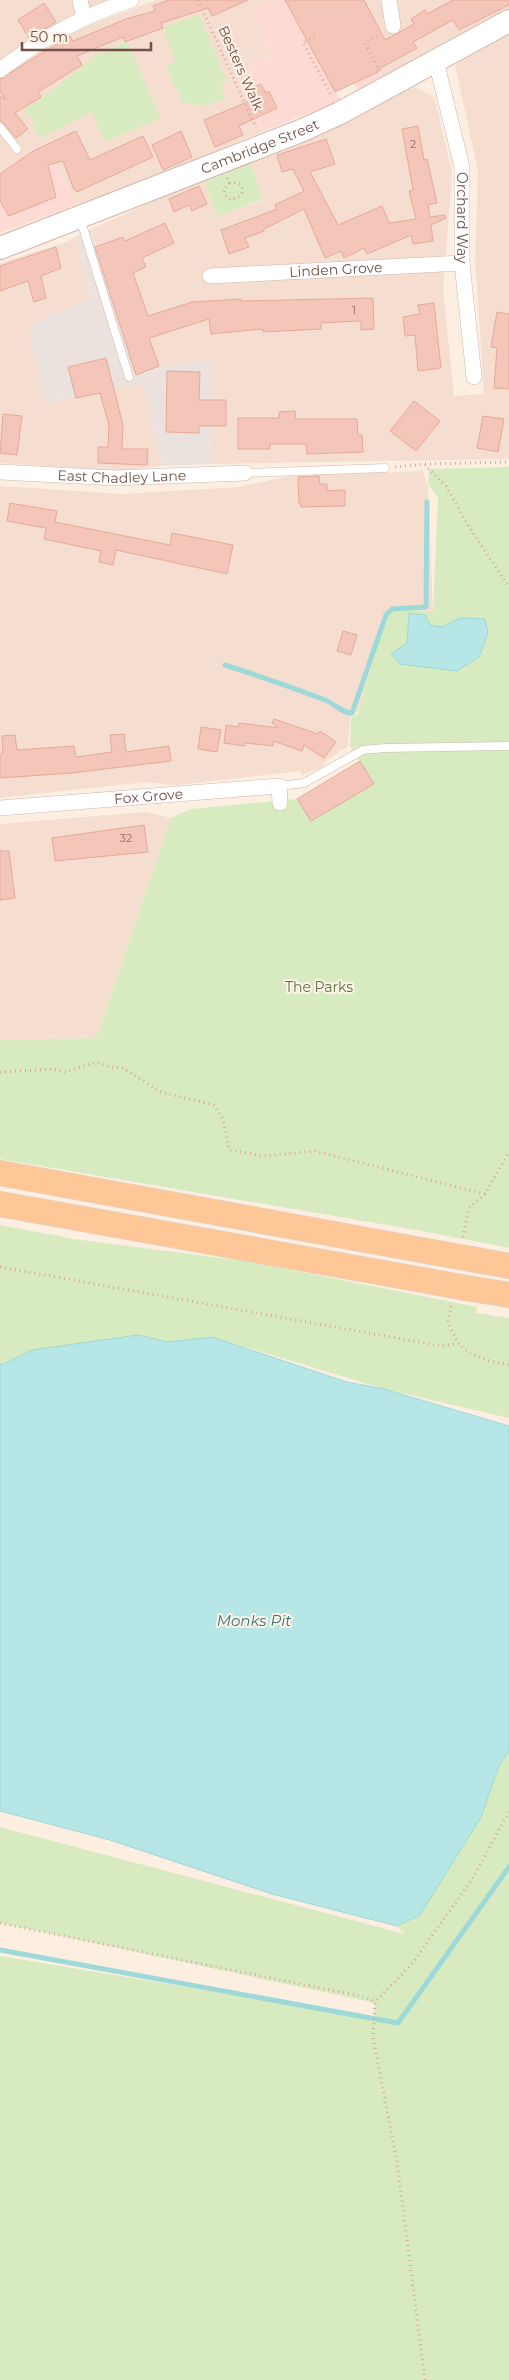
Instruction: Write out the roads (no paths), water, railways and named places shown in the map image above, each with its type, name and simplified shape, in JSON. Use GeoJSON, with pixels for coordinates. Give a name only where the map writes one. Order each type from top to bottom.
{"type":"FeatureCollection","features":[{"type":"Feature","properties":{"kind":"main road","name":"Cambridge Street"},"geometry":{"type":"LineString","coordinates":[[0,248],[340,113],[509,21]]}},
{"type":"Feature","properties":{"kind":"main road"},"geometry":{"type":"LineString","coordinates":[[0,1174],[432,1252],[467,1251],[509,1266]]}},
{"type":"Feature","properties":{"kind":"main road"},"geometry":{"type":"LineString","coordinates":[[0,1204],[428,1281],[459,1295],[509,1295]]}},
{"type":"Feature","properties":{"kind":"street"},"geometry":{"type":"LineString","coordinates":[[80,0],[84,17]]}},
{"type":"Feature","properties":{"kind":"street"},"geometry":{"type":"LineString","coordinates":[[0,70],[31,46],[84,17],[131,0]]}},
{"type":"Feature","properties":{"kind":"street"},"geometry":{"type":"LineString","coordinates":[[389,0],[393,26]]}},
{"type":"Feature","properties":{"kind":"street","name":"Orchard Way"},"geometry":{"type":"LineString","coordinates":[[436,61],[462,166],[462,263],[474,377]]}},
{"type":"Feature","properties":{"kind":"street","name":"Linden Grove"},"geometry":{"type":"LineString","coordinates":[[210,276],[462,263]]}},
{"type":"Feature","properties":{"kind":"street","name":"East Chadley Lane"},"geometry":{"type":"LineString","coordinates":[[0,472],[116,478],[245,473]]}},
{"type":"Feature","properties":{"kind":"street"},"geometry":{"type":"LineString","coordinates":[[279,786],[280,803]]}},
{"type":"Feature","properties":{"kind":"street","name":"Fox Grove"},"geometry":{"type":"LineString","coordinates":[[0,808],[279,786]]}},
{"type":"Feature","properties":{"kind":"lane"},"geometry":{"type":"LineString","coordinates":[[0,128],[18,149]]}},
{"type":"Feature","properties":{"kind":"lane"},"geometry":{"type":"LineString","coordinates":[[79,216],[129,377]]}},
{"type":"Feature","properties":{"kind":"lane"},"geometry":{"type":"LineString","coordinates":[[245,473],[385,468]]}},
{"type":"Feature","properties":{"kind":"lane"},"geometry":{"type":"LineString","coordinates":[[279,786],[304,783],[363,750],[509,746]]}},
{"type":"Feature","properties":{"kind":"water"},"geometry":{"type":"Polygon","coordinates":[[[409,613],[425,615],[430,625],[443,627],[460,618],[485,619],[488,633],[479,657],[457,671],[400,664],[391,654],[407,643],[409,613]]]}},
{"type":"Feature","properties":{"kind":"water","name":"Monks Pit"},"geometry":{"type":"Polygon","coordinates":[[[138,1335],[168,1342],[212,1337],[347,1382],[384,1389],[509,1426],[509,1751],[499,1766],[481,1817],[420,1915],[397,1926],[272,1894],[110,1840],[0,1811],[0,1364],[32,1350],[138,1335]]]}},
{"type":"Feature","properties":{"kind":"waterway"},"geometry":{"type":"LineString","coordinates":[[225,665],[313,695],[328,701],[345,712],[352,713],[386,615],[392,609],[426,607],[427,502]]}},
{"type":"Feature","properties":{"kind":"waterway"},"geometry":{"type":"LineString","coordinates":[[0,1950],[398,2023],[509,1867]]}},
{"type":"Feature","properties":{"kind":"park label","name":"The Parks"},"geometry":{"type":"Point","coordinates":[319,987]}}]}
